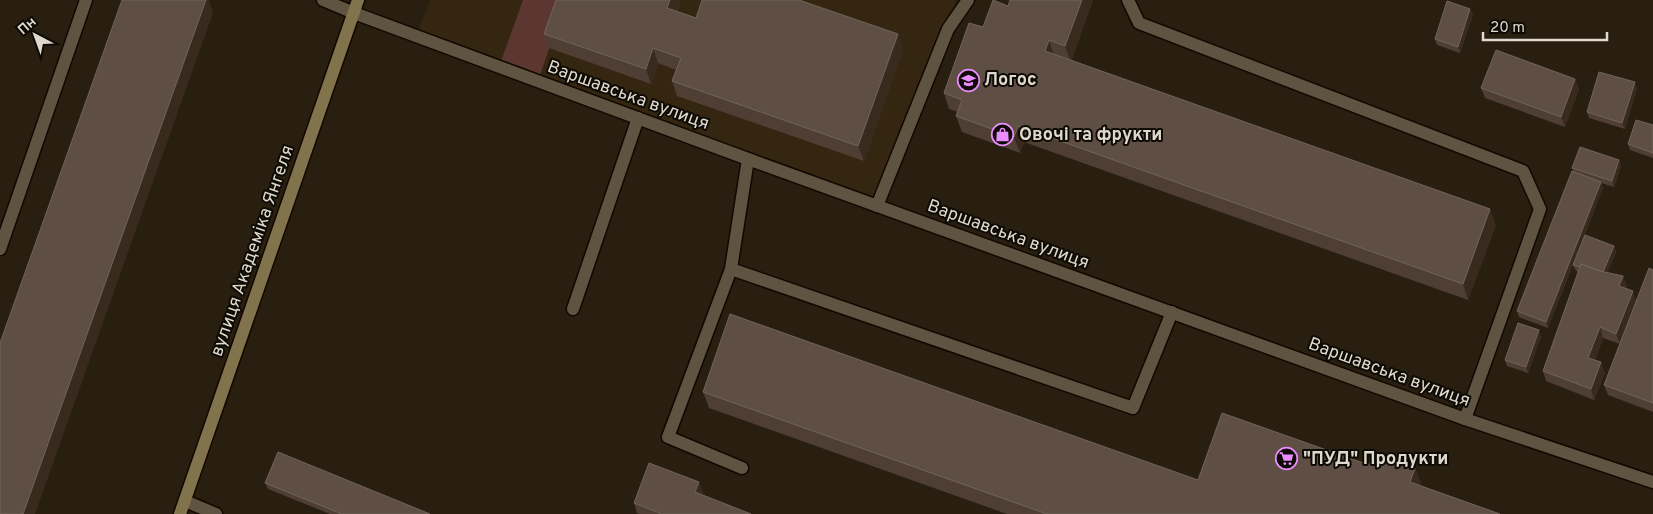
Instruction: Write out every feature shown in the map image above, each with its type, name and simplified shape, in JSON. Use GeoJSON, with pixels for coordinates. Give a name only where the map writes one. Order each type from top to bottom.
{"type":"FeatureCollection","features":[{"type":"Feature","properties":{"kind":"main road","name":"вулиця Академіка Янгеля"},"geometry":{"type":"LineString","coordinates":[[180,514],[358,0]]}},
{"type":"Feature","properties":{"kind":"street"},"geometry":{"type":"LineString","coordinates":[[0,249],[86,0]]}},
{"type":"Feature","properties":{"kind":"street","name":"Варшавська вулиця"},"geometry":{"type":"LineString","coordinates":[[323,0],[877,206],[1465,419],[1653,482]]}},
{"type":"Feature","properties":{"kind":"street"},"geometry":{"type":"LineString","coordinates":[[877,206],[948,28],[968,0]]}},
{"type":"Feature","properties":{"kind":"street"},"geometry":{"type":"LineString","coordinates":[[1128,0],[1139,23],[1523,171],[1540,209],[1465,419]]}},
{"type":"Feature","properties":{"kind":"street"},"geometry":{"type":"LineString","coordinates":[[573,309],[638,118]]}},
{"type":"Feature","properties":{"kind":"street"},"geometry":{"type":"LineString","coordinates":[[742,468],[668,437],[731,269],[748,159]]}},
{"type":"Feature","properties":{"kind":"street"},"geometry":{"type":"LineString","coordinates":[[731,269],[1133,408],[1172,312]]}},
{"type":"Feature","properties":{"kind":"street"},"geometry":{"type":"LineString","coordinates":[[185,501],[216,514]]}},
{"type":"Feature","properties":{"kind":"shaded area"},"geometry":{"type":"Polygon","coordinates":[[[430,0],[956,0],[948,29],[877,206],[416,36],[430,0]]]}},
{"type":"Feature","properties":{"kind":"shaded area"},"geometry":{"type":"Polygon","coordinates":[[[523,0],[566,0],[538,81],[499,67],[523,0]]]}},
{"type":"Feature","properties":{"kind":"building"},"geometry":{"type":"Polygon","coordinates":[[[122,0],[206,0],[23,514],[0,514],[0,343],[122,0]]]}},
{"type":"Feature","properties":{"kind":"building"},"geometry":{"type":"Polygon","coordinates":[[[556,0],[670,0],[667,8],[696,18],[702,0],[799,0],[898,34],[858,146],[672,81],[681,58],[653,48],[646,69],[544,34],[556,0]]]}},
{"type":"Feature","properties":{"kind":"building"},"geometry":{"type":"Polygon","coordinates":[[[993,0],[1008,6],[1010,0],[1082,0],[1065,46],[1049,40],[1045,51],[1490,209],[1463,284],[1018,126],[1014,137],[956,116],[962,100],[944,93],[969,23],[983,27],[993,0]]]}},
{"type":"Feature","properties":{"kind":"building"},"geometry":{"type":"Polygon","coordinates":[[[1447,1],[1470,9],[1458,47],[1435,39],[1447,1]]]}},
{"type":"Feature","properties":{"kind":"building"},"geometry":{"type":"Polygon","coordinates":[[[1496,50],[1575,79],[1561,117],[1481,88],[1496,50]]]}},
{"type":"Feature","properties":{"kind":"building"},"geometry":{"type":"Polygon","coordinates":[[[1599,72],[1635,82],[1622,123],[1587,112],[1599,72]]]}},
{"type":"Feature","properties":{"kind":"building"},"geometry":{"type":"Polygon","coordinates":[[[1636,120],[1653,125],[1653,153],[1628,144],[1636,120]]]}},
{"type":"Feature","properties":{"kind":"building"},"geometry":{"type":"Polygon","coordinates":[[[1580,147],[1619,160],[1612,181],[1572,168],[1580,147]]]}},
{"type":"Feature","properties":{"kind":"building"},"geometry":{"type":"Polygon","coordinates":[[[1572,171],[1601,182],[1546,322],[1517,311],[1572,171]]]}},
{"type":"Feature","properties":{"kind":"building"},"geometry":{"type":"Polygon","coordinates":[[[1585,235],[1614,246],[1603,272],[1581,264],[1580,267],[1573,265],[1585,235]]]}},
{"type":"Feature","properties":{"kind":"building"},"geometry":{"type":"Polygon","coordinates":[[[1581,264],[1600,271],[1623,276],[1619,286],[1633,291],[1616,334],[1600,327],[1588,358],[1601,362],[1591,389],[1543,371],[1581,264]]]}},
{"type":"Feature","properties":{"kind":"building"},"geometry":{"type":"Polygon","coordinates":[[[1649,268],[1653,270],[1653,403],[1604,385],[1649,268]]]}},
{"type":"Feature","properties":{"kind":"building"},"geometry":{"type":"Polygon","coordinates":[[[730,314],[1198,480],[1222,413],[1369,465],[1374,453],[1415,468],[1410,482],[1500,514],[1047,514],[703,392],[730,314]]]}},
{"type":"Feature","properties":{"kind":"building"},"geometry":{"type":"Polygon","coordinates":[[[1518,323],[1539,330],[1526,367],[1505,360],[1518,323]]]}},
{"type":"Feature","properties":{"kind":"building"},"geometry":{"type":"Polygon","coordinates":[[[278,452],[430,514],[342,514],[265,483],[278,452]]]}},
{"type":"Feature","properties":{"kind":"building"},"geometry":{"type":"Polygon","coordinates":[[[649,463],[699,482],[695,492],[751,514],[662,514],[634,503],[649,463]]]}},
{"type":"Feature","properties":{"kind":"place","name":"Логос"},"geometry":{"type":"Point","coordinates":[968,80]}},
{"type":"Feature","properties":{"kind":"place","name":"Овочі та фрукти"},"geometry":{"type":"Point","coordinates":[1003,135]}},
{"type":"Feature","properties":{"kind":"place","name":"\"ПУД\" Продукти"},"geometry":{"type":"Point","coordinates":[1287,459]}}]}
